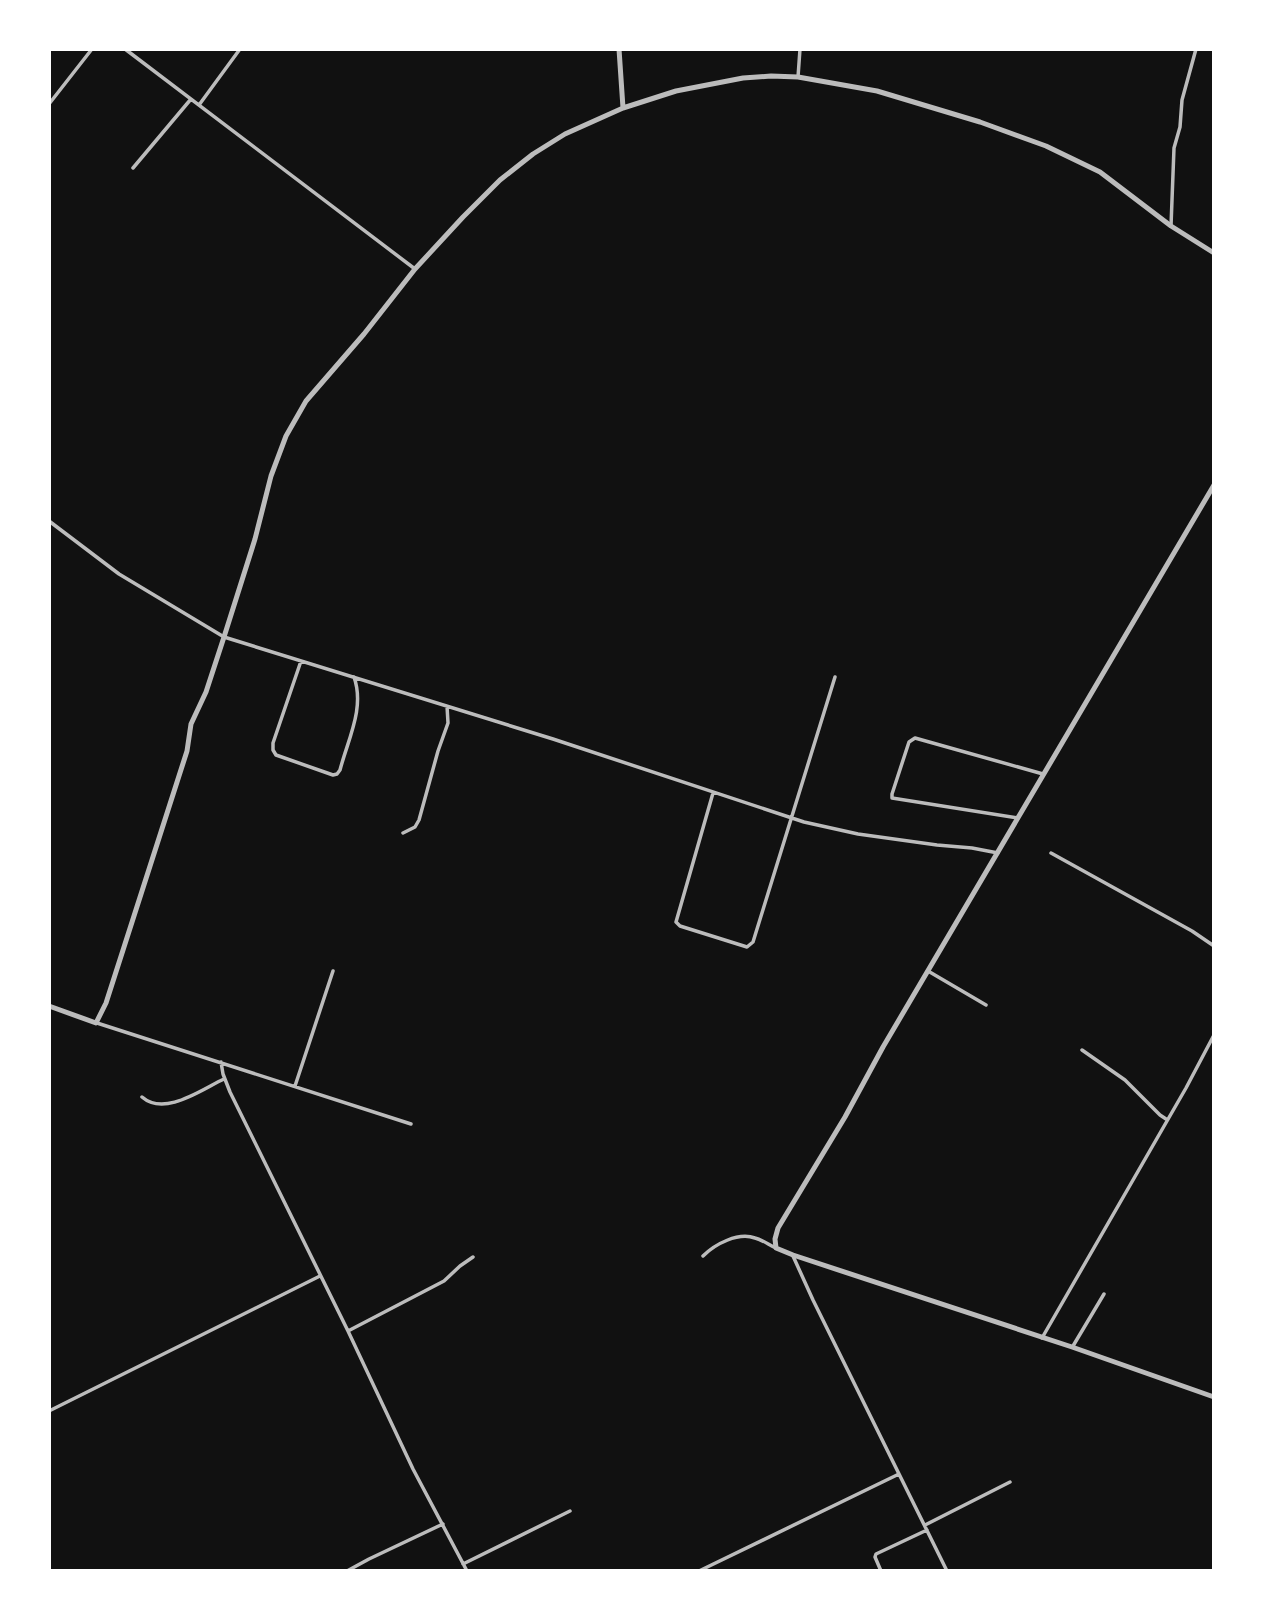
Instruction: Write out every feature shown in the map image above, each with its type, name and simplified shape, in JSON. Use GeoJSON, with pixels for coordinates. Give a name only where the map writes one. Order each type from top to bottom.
{"type":"FeatureCollection","features":[{"type":"Feature","properties":{"kind":"street"},"geometry":{"type":"LineString","coordinates":[[49,104],[92,49]]}},
{"type":"Feature","properties":{"kind":"street"},"geometry":{"type":"LineString","coordinates":[[125,49],[415,269]]}},
{"type":"Feature","properties":{"kind":"street"},"geometry":{"type":"LineString","coordinates":[[199,105],[240,49]]}},
{"type":"Feature","properties":{"kind":"street"},"geometry":{"type":"LineString","coordinates":[[619,49],[623,108]]}},
{"type":"Feature","properties":{"kind":"street"},"geometry":{"type":"LineString","coordinates":[[798,77],[800,49]]}},
{"type":"Feature","properties":{"kind":"street"},"geometry":{"type":"LineString","coordinates":[[1171,226],[1174,148],[1180,127],[1182,100],[1196,49]]}},
{"type":"Feature","properties":{"kind":"street"},"geometry":{"type":"LineString","coordinates":[[96,1023],[115,977],[187,751],[191,724],[206,692],[255,539],[271,476],[286,436],[306,401],[415,269],[500,180],[533,154],[565,134],[623,108],[676,91],[743,78],[798,77],[908,99],[1046,146],[1100,172],[1171,226],[1214,253]]}},
{"type":"Feature","properties":{"kind":"street"},"geometry":{"type":"LineString","coordinates":[[133,168],[191,99]]}},
{"type":"Feature","properties":{"kind":"street"},"geometry":{"type":"LineString","coordinates":[[776,1248],[778,1228],[1214,485]]}},
{"type":"Feature","properties":{"kind":"street"},"geometry":{"type":"LineString","coordinates":[[49,521],[119,574],[224,636],[831,829],[998,853]]}},
{"type":"Feature","properties":{"kind":"street"},"geometry":{"type":"LineString","coordinates":[[301,661],[273,743],[273,750],[276,755],[333,775],[340,770],[358,707],[354,677]]}},
{"type":"Feature","properties":{"kind":"street"},"geometry":{"type":"LineString","coordinates":[[713,793],[676,922],[680,926],[747,947],[753,942],[835,677]]}},
{"type":"Feature","properties":{"kind":"street"},"geometry":{"type":"LineString","coordinates":[[403,833],[415,827],[419,820],[448,723],[447,705]]}},
{"type":"Feature","properties":{"kind":"street"},"geometry":{"type":"LineString","coordinates":[[1018,818],[892,798],[909,742],[915,738],[1043,774]]}},
{"type":"Feature","properties":{"kind":"street"},"geometry":{"type":"LineString","coordinates":[[1051,853],[1192,931],[1214,946]]}},
{"type":"Feature","properties":{"kind":"street"},"geometry":{"type":"LineString","coordinates":[[295,1086],[333,971]]}},
{"type":"Feature","properties":{"kind":"street"},"geometry":{"type":"LineString","coordinates":[[928,971],[986,1004]]}},
{"type":"Feature","properties":{"kind":"street"},"geometry":{"type":"LineString","coordinates":[[49,1006],[411,1124]]}},
{"type":"Feature","properties":{"kind":"street"},"geometry":{"type":"LineString","coordinates":[[1042,1338],[1214,1035]]}},
{"type":"Feature","properties":{"kind":"street"},"geometry":{"type":"LineString","coordinates":[[1082,1050],[1125,1080],[1167,1119]]}},
{"type":"Feature","properties":{"kind":"street"},"geometry":{"type":"LineString","coordinates":[[220,1062],[224,1079],[413,1469],[467,1571]]}},
{"type":"Feature","properties":{"kind":"street"},"geometry":{"type":"LineString","coordinates":[[142,1097],[150,1103],[168,1105],[224,1079]]}},
{"type":"Feature","properties":{"kind":"street"},"geometry":{"type":"LineString","coordinates":[[703,1256],[742,1236],[756,1238],[793,1255],[1214,1397]]}},
{"type":"Feature","properties":{"kind":"street"},"geometry":{"type":"LineString","coordinates":[[793,1255],[947,1571]]}},
{"type":"Feature","properties":{"kind":"street"},"geometry":{"type":"LineString","coordinates":[[348,1331],[444,1281],[474,1257]]}},
{"type":"Feature","properties":{"kind":"street"},"geometry":{"type":"LineString","coordinates":[[49,1411],[321,1276]]}},
{"type":"Feature","properties":{"kind":"street"},"geometry":{"type":"LineString","coordinates":[[1072,1348],[1104,1294]]}},
{"type":"Feature","properties":{"kind":"street"},"geometry":{"type":"LineString","coordinates":[[699,1571],[899,1475]]}},
{"type":"Feature","properties":{"kind":"street"},"geometry":{"type":"LineString","coordinates":[[881,1571],[876,1554],[1010,1482]]}},
{"type":"Feature","properties":{"kind":"street"},"geometry":{"type":"LineString","coordinates":[[463,1564],[570,1511]]}},
{"type":"Feature","properties":{"kind":"street"},"geometry":{"type":"LineString","coordinates":[[348,1571],[443,1524]]}}]}
